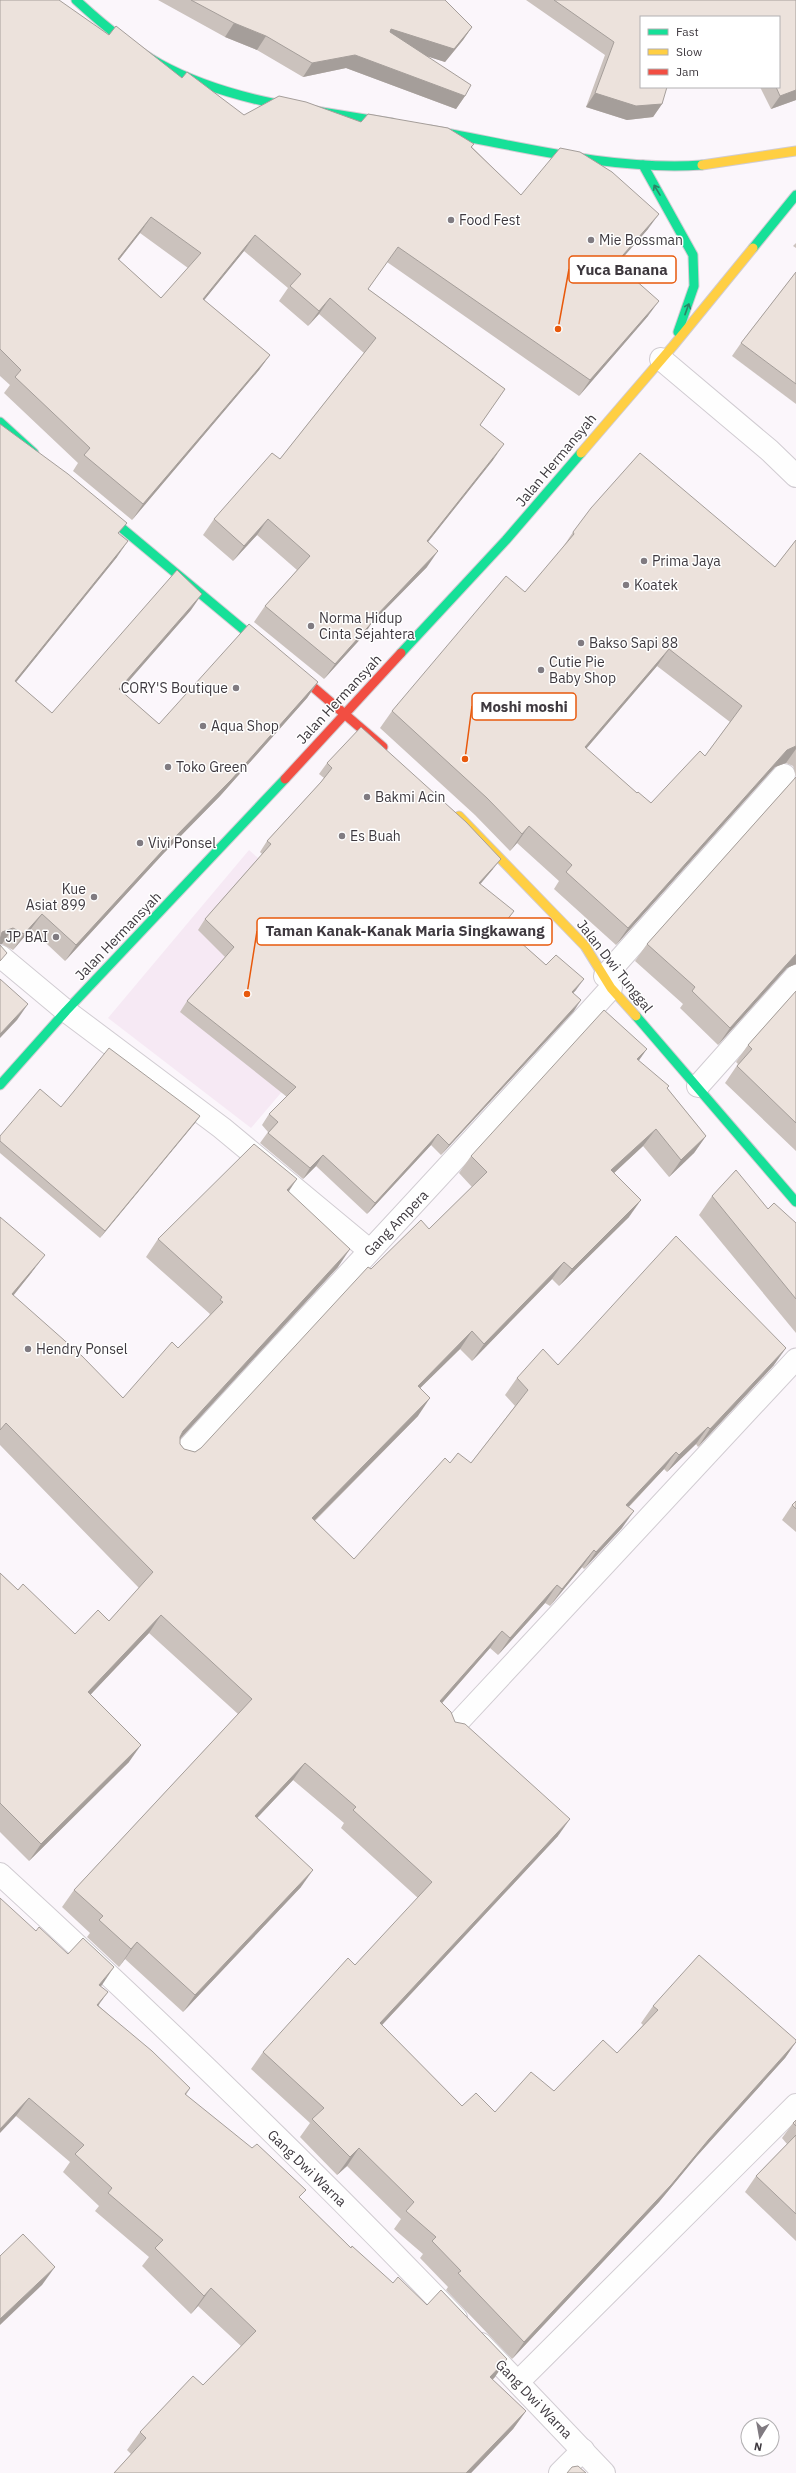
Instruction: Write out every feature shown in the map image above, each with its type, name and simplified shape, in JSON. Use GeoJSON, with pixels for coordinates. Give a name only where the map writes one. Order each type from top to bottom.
{"type":"FeatureCollection","features":[{"type":"Feature","properties":{"kind":"street"},"geometry":{"type":"LineString","coordinates":[[76,0],[99,22],[131,45],[175,72],[248,96],[405,126]]}},
{"type":"Feature","properties":{"kind":"street"},"geometry":{"type":"LineString","coordinates":[[420,128],[643,166],[692,167],[796,151]]}},
{"type":"Feature","properties":{"kind":"street"},"geometry":{"type":"LineString","coordinates":[[643,166],[693,255],[694,286],[667,352],[796,476]]}},
{"type":"Feature","properties":{"kind":"street","name":"Jalan Hermansyah"},"geometry":{"type":"LineString","coordinates":[[0,1085],[66,1011],[187,884],[506,540],[667,352],[796,195]]}},
{"type":"Feature","properties":{"kind":"street"},"geometry":{"type":"LineString","coordinates":[[0,422],[40,459]]}},
{"type":"Feature","properties":{"kind":"street"},"geometry":{"type":"LineString","coordinates":[[94,505],[344,713],[391,755]]}},
{"type":"Feature","properties":{"kind":"street","name":"Gang Ampera"},"geometry":{"type":"LineString","coordinates":[[180,1457],[369,1250],[459,1157],[784,775]]}},
{"type":"Feature","properties":{"kind":"street","name":"Jalan Dwi Tunggal"},"geometry":{"type":"LineString","coordinates":[[449,808],[585,946],[608,982],[796,1202]]}},
{"type":"Feature","properties":{"kind":"street"},"geometry":{"type":"LineString","coordinates":[[0,956],[66,1011],[222,1128],[369,1250]]}},
{"type":"Feature","properties":{"kind":"street"},"geometry":{"type":"LineString","coordinates":[[698,1086],[796,976]]}},
{"type":"Feature","properties":{"kind":"street","name":"Gang Dwi Warna"},"geometry":{"type":"LineString","coordinates":[[0,1874],[98,1964],[396,2255],[604,2473]]}},
{"type":"Feature","properties":{"kind":"street"},"geometry":{"type":"LineString","coordinates":[[518,2382],[796,2105]]}},
{"type":"Feature","properties":{"kind":"street"},"geometry":{"type":"LineString","coordinates":[[560,2473],[583,2450]]}},
{"type":"Feature","properties":{"kind":"lane"},"geometry":{"type":"LineString","coordinates":[[451,1730],[796,1359]]}},
{"type":"Feature","properties":{"kind":"shaded area"},"geometry":{"type":"Polygon","coordinates":[[[249,850],[386,970],[251,1128],[108,1018],[249,850]]]}},
{"type":"Feature","properties":{"kind":"building"},"geometry":{"type":"Polygon","coordinates":[[[0,0],[59,0],[109,35],[116,26],[182,78],[187,72],[244,115],[279,96],[306,102],[361,122],[368,114],[448,128],[474,144],[471,147],[521,195],[560,148],[580,152],[612,172],[659,214],[616,263],[659,301],[590,380],[398,247],[368,289],[505,389],[480,425],[504,444],[427,541],[438,551],[374,618],[375,619],[335,664],[265,606],[310,556],[268,519],[244,546],[214,519],[272,453],[280,459],[376,338],[330,298],[319,311],[290,286],[301,274],[255,235],[203,299],[270,355],[143,504],[84,455],[90,448],[15,377],[21,370],[0,349],[0,0]],[[151,217],[118,259],[161,298],[201,253],[151,217]]]}},
{"type":"Feature","properties":{"kind":"building"},"geometry":{"type":"Polygon","coordinates":[[[191,0],[445,0],[472,27],[454,49],[391,29],[390,32],[471,85],[465,96],[355,55],[312,63],[266,36],[234,23],[191,0]]]}},
{"type":"Feature","properties":{"kind":"building"},"geometry":{"type":"Polygon","coordinates":[[[554,0],[796,0],[796,90],[780,96],[776,88],[780,88],[780,16],[640,16],[640,88],[667,88],[662,104],[636,106],[595,93],[614,42],[554,0]]]}},
{"type":"Feature","properties":{"kind":"building"},"geometry":{"type":"Polygon","coordinates":[[[796,272],[796,384],[741,343],[796,272]]]}},
{"type":"Feature","properties":{"kind":"building"},"geometry":{"type":"Polygon","coordinates":[[[0,424],[68,474],[127,523],[118,533],[128,541],[15,681],[52,713],[177,570],[202,594],[119,689],[159,724],[249,624],[318,682],[231,780],[174,838],[76,945],[42,914],[24,934],[13,928],[2,932],[0,940],[0,424]]]}},
{"type":"Feature","properties":{"kind":"building"},"geometry":{"type":"Polygon","coordinates":[[[640,453],[775,567],[796,540],[796,746],[787,750],[628,928],[566,872],[572,865],[529,826],[522,834],[487,798],[392,711],[506,576],[525,592],[574,534],[573,532],[591,508],[640,453]],[[669,649],[585,747],[637,793],[638,792],[651,803],[700,751],[705,756],[742,706],[669,649]]]}},
{"type":"Feature","properties":{"kind":"building"},"geometry":{"type":"Polygon","coordinates":[[[361,727],[466,822],[501,859],[479,883],[514,911],[502,926],[546,965],[556,955],[584,979],[572,992],[581,1000],[449,1145],[438,1134],[375,1203],[323,1155],[310,1168],[268,1133],[278,1122],[269,1114],[296,1087],[187,1001],[234,947],[205,919],[271,844],[267,841],[321,782],[332,768],[327,763],[361,727]]]}},
{"type":"Feature","properties":{"kind":"building"},"geometry":{"type":"Polygon","coordinates":[[[796,777],[796,954],[730,1028],[692,991],[695,987],[647,944],[796,777]]]}},
{"type":"Feature","properties":{"kind":"building"},"geometry":{"type":"Polygon","coordinates":[[[0,945],[7,953],[0,961],[0,945]]]}},
{"type":"Feature","properties":{"kind":"building"},"geometry":{"type":"Polygon","coordinates":[[[0,979],[28,1004],[0,1034],[0,979]]]}},
{"type":"Feature","properties":{"kind":"building"},"geometry":{"type":"Polygon","coordinates":[[[796,991],[796,1123],[737,1066],[752,1049],[748,1045],[796,991]]]}},
{"type":"Feature","properties":{"kind":"building"},"geometry":{"type":"Polygon","coordinates":[[[604,1010],[647,1049],[637,1059],[669,1086],[667,1088],[706,1136],[681,1160],[656,1129],[611,1170],[641,1200],[572,1269],[564,1262],[484,1344],[472,1331],[418,1386],[430,1398],[312,1518],[354,1559],[445,1458],[450,1463],[458,1453],[471,1463],[528,1390],[517,1378],[543,1349],[558,1365],[676,1236],[786,1348],[710,1429],[708,1427],[679,1455],[676,1452],[626,1505],[634,1511],[596,1552],[594,1550],[562,1589],[557,1585],[510,1638],[502,1631],[440,1701],[451,1712],[455,1722],[465,1724],[570,1819],[380,2023],[462,2106],[476,2093],[495,2112],[531,2072],[554,2091],[603,2040],[617,2053],[658,2010],[653,2006],[699,1955],[796,2040],[796,2042],[709,2139],[671,2185],[524,2342],[458,2273],[461,2271],[432,2241],[436,2237],[406,2211],[414,2202],[359,2148],[350,2157],[312,2119],[324,2108],[263,2052],[348,1958],[355,1965],[432,1882],[353,1810],[356,1807],[305,1763],[255,1816],[313,1870],[195,1995],[137,1942],[131,1949],[99,1920],[103,1916],[74,1890],[252,1699],[161,1615],[88,1692],[141,1745],[41,1844],[0,1803],[0,1573],[18,1590],[23,1584],[75,1634],[98,1610],[109,1621],[153,1572],[6,1423],[0,1430],[0,1217],[45,1255],[12,1294],[82,1356],[123,1398],[172,1342],[178,1348],[223,1302],[220,1300],[222,1297],[158,1239],[254,1144],[297,1179],[287,1190],[350,1249],[183,1431],[180,1437],[180,1444],[184,1449],[195,1452],[201,1448],[368,1267],[371,1269],[421,1220],[429,1229],[487,1172],[471,1156],[604,1010]]]}},
{"type":"Feature","properties":{"kind":"building"},"geometry":{"type":"Polygon","coordinates":[[[109,1048],[200,1116],[105,1231],[0,1141],[0,1136],[40,1089],[61,1107],[109,1048]]]}},
{"type":"Feature","properties":{"kind":"building"},"geometry":{"type":"Polygon","coordinates":[[[736,1170],[768,1209],[774,1203],[796,1223],[796,1299],[712,1196],[736,1170]]]}},
{"type":"Feature","properties":{"kind":"building"},"geometry":{"type":"Polygon","coordinates":[[[796,1501],[796,1509],[792,1505],[796,1501]]]}},
{"type":"Feature","properties":{"kind":"building"},"geometry":{"type":"Polygon","coordinates":[[[0,1898],[36,1931],[39,1927],[68,1954],[83,1938],[114,1967],[99,1985],[108,1992],[97,2005],[152,2051],[190,2088],[185,2094],[252,2148],[257,2144],[306,2190],[299,2197],[351,2248],[352,2246],[393,2283],[398,2277],[427,2305],[441,2290],[507,2359],[490,2377],[526,2411],[466,2473],[114,2473],[146,2438],[140,2432],[193,2376],[203,2385],[256,2331],[211,2288],[204,2296],[155,2248],[163,2240],[108,2193],[112,2188],[75,2154],[84,2145],[29,2098],[0,2129],[0,1898]]]}},
{"type":"Feature","properties":{"kind":"building"},"geometry":{"type":"Polygon","coordinates":[[[796,2135],[796,2214],[756,2176],[796,2135]]]}},
{"type":"Feature","properties":{"kind":"building"},"geometry":{"type":"Polygon","coordinates":[[[23,2234],[55,2267],[0,2319],[0,2256],[23,2234]]]}},
{"type":"Feature","properties":{"kind":"building"},"geometry":{"type":"Polygon","coordinates":[[[578,2466],[586,2473],[567,2473],[572,2467],[578,2466]]]}},
{"type":"Feature","properties":{"kind":"traffic: fast"},"geometry":{"type":"LineString","coordinates":[[76,0],[137,50],[160,64],[215,88],[303,109],[392,123]]}},
{"type":"Feature","properties":{"kind":"traffic: fast"},"geometry":{"type":"LineString","coordinates":[[430,130],[531,150],[600,161],[668,166],[702,165]]}},
{"type":"Feature","properties":{"kind":"traffic: fast"},"geometry":{"type":"LineString","coordinates":[[643,165],[693,255],[694,286],[678,332]]}},
{"type":"Feature","properties":{"kind":"traffic: fast"},"geometry":{"type":"LineString","coordinates":[[753,248],[796,195]]}},
{"type":"Feature","properties":{"kind":"traffic: fast"},"geometry":{"type":"LineString","coordinates":[[0,422],[34,453]]}},
{"type":"Feature","properties":{"kind":"traffic: fast"},"geometry":{"type":"LineString","coordinates":[[401,653],[506,540],[581,453]]}},
{"type":"Feature","properties":{"kind":"traffic: fast"},"geometry":{"type":"LineString","coordinates":[[100,510],[267,649]]}},
{"type":"Feature","properties":{"kind":"traffic: fast"},"geometry":{"type":"LineString","coordinates":[[0,1085],[66,1011],[285,779]]}},
{"type":"Feature","properties":{"kind":"traffic: fast"},"geometry":{"type":"LineString","coordinates":[[636,1016],[796,1202]]}},
{"type":"Feature","properties":{"kind":"traffic: slow"},"geometry":{"type":"LineString","coordinates":[[702,165],[796,151]]}},
{"type":"Feature","properties":{"kind":"traffic: slow"},"geometry":{"type":"LineString","coordinates":[[581,453],[673,346],[753,248]]}},
{"type":"Feature","properties":{"kind":"traffic: slow"},"geometry":{"type":"LineString","coordinates":[[459,816],[585,946],[611,988],[636,1016]]}},
{"type":"Feature","properties":{"kind":"traffic: jam"},"geometry":{"type":"LineString","coordinates":[[285,779],[401,653]]}},
{"type":"Feature","properties":{"kind":"traffic: jam"},"geometry":{"type":"LineString","coordinates":[[292,669],[383,747]]}},
{"type":"Feature","properties":{"kind":"place","name":"Food Fest"},"geometry":{"type":"Point","coordinates":[451,220]}},
{"type":"Feature","properties":{"kind":"place","name":"Mie Bossman"},"geometry":{"type":"Point","coordinates":[591,240]}},
{"type":"Feature","properties":{"kind":"place","name":"Yuca Banana"},"geometry":{"type":"Point","coordinates":[558,329]}},
{"type":"Feature","properties":{"kind":"place","name":"Prima Jaya"},"geometry":{"type":"Point","coordinates":[644,561]}},
{"type":"Feature","properties":{"kind":"place","name":"Koatek"},"geometry":{"type":"Point","coordinates":[626,585]}},
{"type":"Feature","properties":{"kind":"place","name":"Norma Hidup Cinta Sejahtera"},"geometry":{"type":"Point","coordinates":[311,626]}},
{"type":"Feature","properties":{"kind":"place","name":"Bakso Sapi 88"},"geometry":{"type":"Point","coordinates":[581,643]}},
{"type":"Feature","properties":{"kind":"place","name":"Cutie Pie Baby Shop"},"geometry":{"type":"Point","coordinates":[541,670]}},
{"type":"Feature","properties":{"kind":"place","name":"CORY'S Boutique"},"geometry":{"type":"Point","coordinates":[236,688]}},
{"type":"Feature","properties":{"kind":"place","name":"Aqua Shop"},"geometry":{"type":"Point","coordinates":[203,726]}},
{"type":"Feature","properties":{"kind":"place","name":"Moshi moshi"},"geometry":{"type":"Point","coordinates":[465,759]}},
{"type":"Feature","properties":{"kind":"place","name":"Toko Green"},"geometry":{"type":"Point","coordinates":[168,767]}},
{"type":"Feature","properties":{"kind":"place","name":"Bakmi Acin"},"geometry":{"type":"Point","coordinates":[367,797]}},
{"type":"Feature","properties":{"kind":"place","name":"Es Buah"},"geometry":{"type":"Point","coordinates":[342,836]}},
{"type":"Feature","properties":{"kind":"place","name":"Vivi Ponsel"},"geometry":{"type":"Point","coordinates":[140,843]}},
{"type":"Feature","properties":{"kind":"place","name":"Kue Asiat 899"},"geometry":{"type":"Point","coordinates":[94,897]}},
{"type":"Feature","properties":{"kind":"place","name":"JP BAI"},"geometry":{"type":"Point","coordinates":[56,937]}},
{"type":"Feature","properties":{"kind":"place","name":"Taman Kanak-Kanak Maria Singkawang"},"geometry":{"type":"Point","coordinates":[247,994]}},
{"type":"Feature","properties":{"kind":"place","name":"Hendry Ponsel"},"geometry":{"type":"Point","coordinates":[28,1349]}}]}
